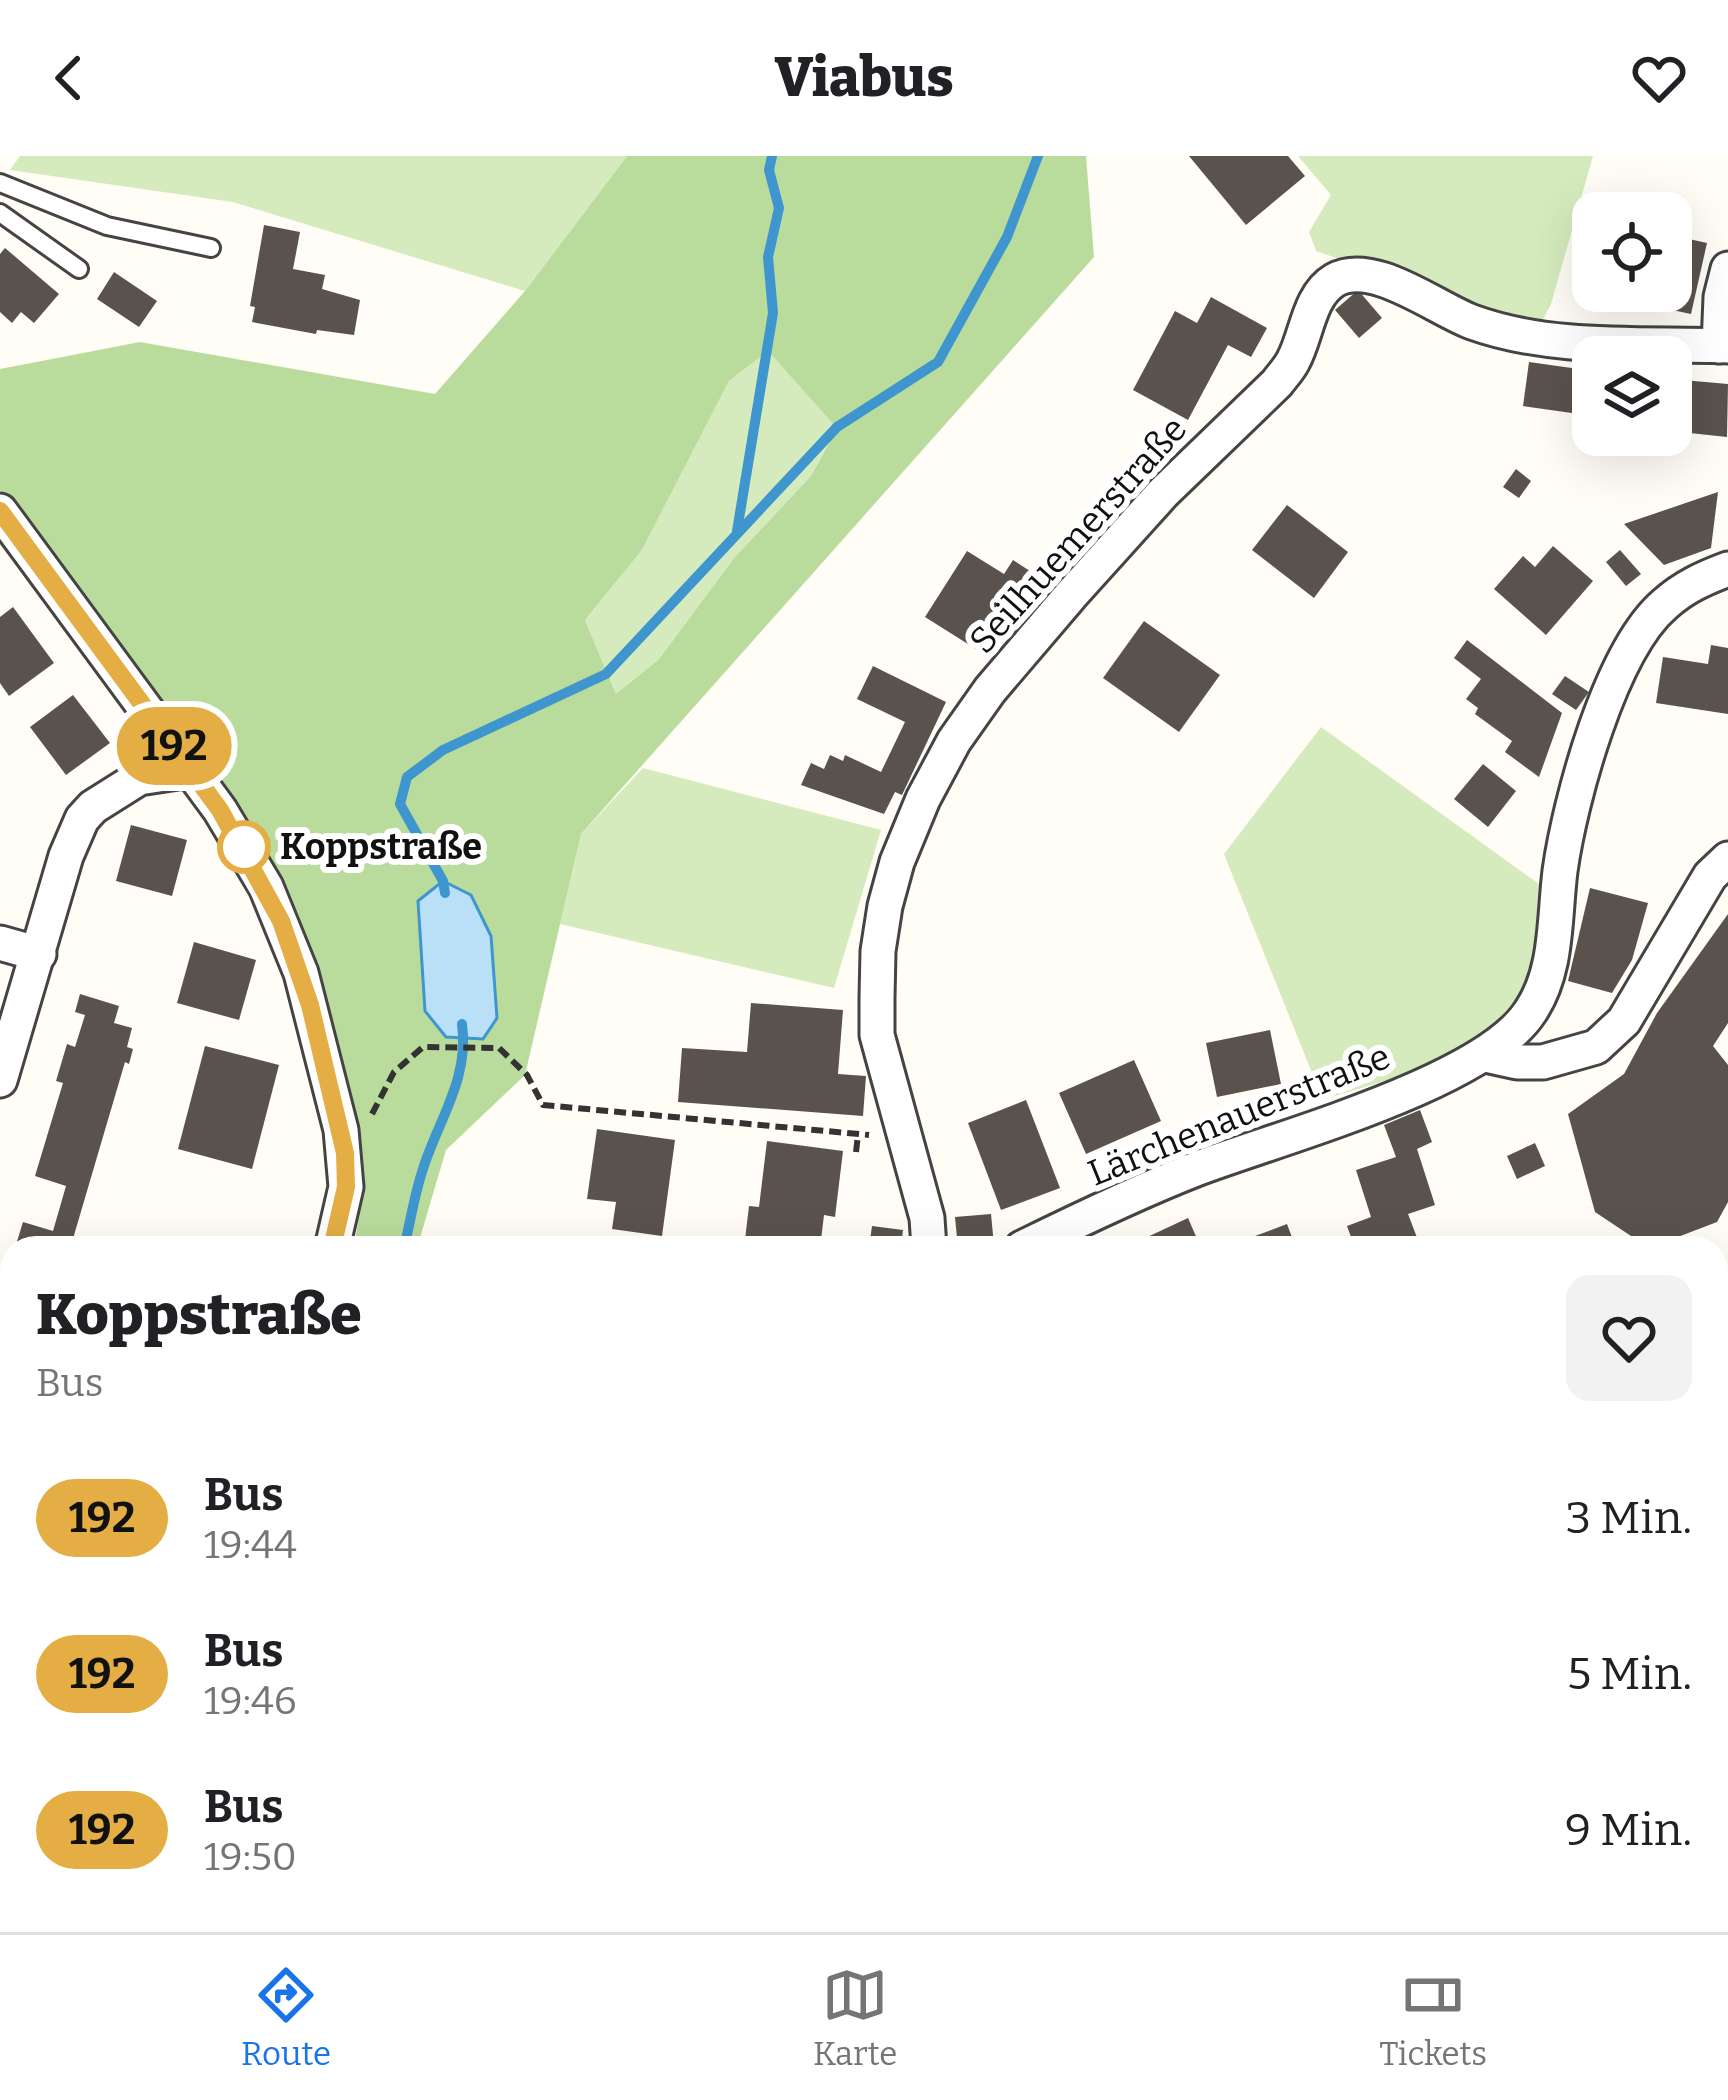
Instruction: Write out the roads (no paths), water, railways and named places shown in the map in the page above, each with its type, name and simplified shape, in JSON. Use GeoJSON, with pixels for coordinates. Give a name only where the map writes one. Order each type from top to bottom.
{"type":"FeatureCollection","features":[{"type":"Feature","properties":{"kind":"street","name":"Seilhuemerstraße"},"geometry":{"type":"LineString","coordinates":[[928,1236],[878,1035],[878,951],[897,862],[923,799],[989,690],[1163,494],[1276,383],[1292,362],[1322,292],[1337,278],[1359,274],[1383,279],[1471,321],[1509,332],[1608,344],[1724,346],[1721,297],[1728,269]]}},
{"type":"Feature","properties":{"kind":"street"},"geometry":{"type":"LineString","coordinates":[[0,511],[244,847],[292,948],[323,1053],[346,1172],[334,1236]]}},
{"type":"Feature","properties":{"kind":"street","name":"Lärchenauerstraße"},"geometry":{"type":"LineString","coordinates":[[1048,1236],[1196,1169],[1302,1133],[1485,1055],[1530,1014],[1546,983],[1565,833],[1578,784],[1627,657],[1662,606],[1696,580],[1728,569]]}},
{"type":"Feature","properties":{"kind":"street"},"geometry":{"type":"LineString","coordinates":[[0,1080],[66,856],[82,819],[139,778],[191,770]]}},
{"type":"Feature","properties":{"kind":"street","name":"Lärchenauerstraße"},"geometry":{"type":"LineString","coordinates":[[1485,1055],[1543,1062],[1596,1047],[1624,1021],[1710,876],[1728,859]]}},
{"type":"Feature","properties":{"kind":"street"},"geometry":{"type":"LineString","coordinates":[[0,943],[39,954]]}},
{"type":"Feature","properties":{"kind":"lane"},"geometry":{"type":"LineString","coordinates":[[0,183],[107,226],[211,248]]}},
{"type":"Feature","properties":{"kind":"lane"},"geometry":{"type":"LineString","coordinates":[[0,213],[79,269]]}},
{"type":"Feature","properties":{"kind":"water"},"geometry":{"type":"Polygon","coordinates":[[[443,881],[471,895],[491,936],[497,1018],[483,1039],[446,1037],[425,1011],[418,901],[443,881]]]}},
{"type":"Feature","properties":{"kind":"waterway"},"geometry":{"type":"LineString","coordinates":[[737,531],[773,313],[768,257],[779,208],[769,170],[772,156]]}},
{"type":"Feature","properties":{"kind":"waterway"},"geometry":{"type":"LineString","coordinates":[[445,893],[443,881],[400,804],[407,777],[443,750],[606,674],[837,427],[938,362],[1007,237],[1038,156]]}},
{"type":"Feature","properties":{"kind":"waterway"},"geometry":{"type":"LineString","coordinates":[[407,1236],[422,1172],[457,1082],[462,1024]]}},
{"type":"Feature","properties":{"kind":"place","name":"Koppstraße"},"geometry":{"type":"Point","coordinates":[244,847]}}]}
